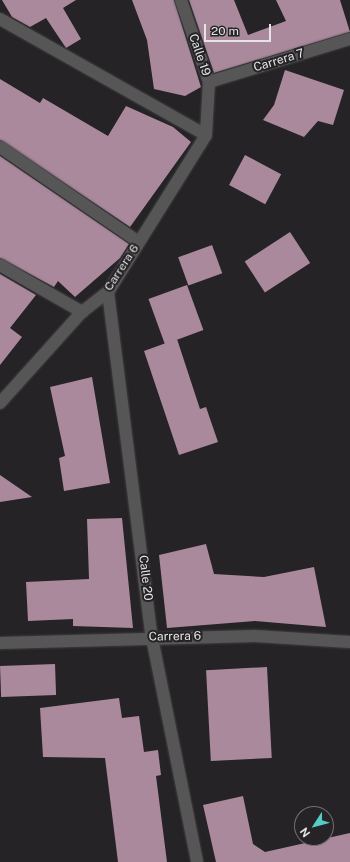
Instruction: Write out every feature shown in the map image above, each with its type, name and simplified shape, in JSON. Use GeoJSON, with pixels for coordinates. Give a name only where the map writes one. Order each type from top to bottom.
{"type":"FeatureCollection","features":[{"type":"Feature","properties":{"kind":"street","name":"Calle 19"},"geometry":{"type":"LineString","coordinates":[[181,0],[209,82],[206,134]]}},
{"type":"Feature","properties":{"kind":"street"},"geometry":{"type":"LineString","coordinates":[[0,19],[206,134]]}},
{"type":"Feature","properties":{"kind":"street","name":"Carrera 7"},"geometry":{"type":"LineString","coordinates":[[209,82],[350,39]]}},
{"type":"Feature","properties":{"kind":"street","name":"Carrera 6"},"geometry":{"type":"LineString","coordinates":[[0,403],[82,312],[108,292],[206,134]]}},
{"type":"Feature","properties":{"kind":"street"},"geometry":{"type":"LineString","coordinates":[[0,147],[139,242]]}},
{"type":"Feature","properties":{"kind":"street"},"geometry":{"type":"LineString","coordinates":[[0,265],[82,312]]}},
{"type":"Feature","properties":{"kind":"street","name":"Calle 20"},"geometry":{"type":"LineString","coordinates":[[108,292],[152,638],[197,862]]}},
{"type":"Feature","properties":{"kind":"street","name":"Carrera 6"},"geometry":{"type":"LineString","coordinates":[[0,643],[255,636],[350,642]]}},
{"type":"Feature","properties":{"kind":"building"},"geometry":{"type":"Polygon","coordinates":[[[2,0],[76,0],[63,8],[81,39],[66,48],[46,18],[30,27],[12,17],[2,0]]]}},
{"type":"Feature","properties":{"kind":"building"},"geometry":{"type":"Polygon","coordinates":[[[132,0],[174,0],[201,87],[185,96],[154,89],[147,40],[132,0]]]}},
{"type":"Feature","properties":{"kind":"building"},"geometry":{"type":"Polygon","coordinates":[[[189,0],[234,0],[248,35],[286,21],[276,0],[340,0],[350,32],[214,73],[189,0]]]}},
{"type":"Feature","properties":{"kind":"building"},"geometry":{"type":"Polygon","coordinates":[[[285,70],[344,90],[333,125],[318,121],[304,137],[263,120],[274,105],[285,70]]]}},
{"type":"Feature","properties":{"kind":"building"},"geometry":{"type":"Polygon","coordinates":[[[0,79],[40,103],[43,98],[108,136],[126,106],[173,127],[191,142],[130,227],[0,140],[0,79]]]}},
{"type":"Feature","properties":{"kind":"building"},"geometry":{"type":"Polygon","coordinates":[[[245,155],[281,174],[265,204],[229,185],[245,155]]]}},
{"type":"Feature","properties":{"kind":"building"},"geometry":{"type":"Polygon","coordinates":[[[0,156],[129,244],[120,258],[75,297],[58,281],[54,287],[0,258],[0,156]]]}},
{"type":"Feature","properties":{"kind":"building"},"geometry":{"type":"Polygon","coordinates":[[[290,232],[310,263],[265,292],[245,261],[290,232]]]}},
{"type":"Feature","properties":{"kind":"building"},"geometry":{"type":"Polygon","coordinates":[[[212,245],[222,273],[188,286],[178,257],[212,245]]]}},
{"type":"Feature","properties":{"kind":"building"},"geometry":{"type":"Polygon","coordinates":[[[0,274],[36,295],[10,328],[22,337],[0,365],[0,274]]]}},
{"type":"Feature","properties":{"kind":"building"},"geometry":{"type":"Polygon","coordinates":[[[187,285],[203,330],[165,344],[148,299],[187,285]]]}},
{"type":"Feature","properties":{"kind":"building"},"geometry":{"type":"Polygon","coordinates":[[[177,339],[200,409],[206,407],[218,442],[179,455],[144,351],[177,339]]]}},
{"type":"Feature","properties":{"kind":"building"},"geometry":{"type":"Polygon","coordinates":[[[92,377],[110,483],[64,491],[59,458],[65,456],[50,387],[92,377]]]}},
{"type":"Feature","properties":{"kind":"building"},"geometry":{"type":"Polygon","coordinates":[[[0,475],[32,497],[0,502],[0,475]]]}},
{"type":"Feature","properties":{"kind":"building"},"geometry":{"type":"Polygon","coordinates":[[[122,518],[133,628],[73,626],[73,619],[28,621],[26,582],[89,579],[87,519],[122,518]]]}},
{"type":"Feature","properties":{"kind":"building"},"geometry":{"type":"Polygon","coordinates":[[[206,544],[214,574],[264,577],[314,567],[326,627],[255,621],[167,628],[159,555],[206,544]]]}},
{"type":"Feature","properties":{"kind":"building"},"geometry":{"type":"Polygon","coordinates":[[[55,664],[56,695],[1,697],[0,666],[55,664]]]}},
{"type":"Feature","properties":{"kind":"building"},"geometry":{"type":"Polygon","coordinates":[[[267,667],[272,758],[211,761],[206,670],[267,667]]]}},
{"type":"Feature","properties":{"kind":"building"},"geometry":{"type":"Polygon","coordinates":[[[119,698],[122,718],[139,716],[144,752],[158,750],[161,775],[156,776],[167,862],[118,862],[105,758],[43,757],[40,708],[119,698]]]}},
{"type":"Feature","properties":{"kind":"building"},"geometry":{"type":"Polygon","coordinates":[[[243,796],[253,844],[265,852],[294,846],[334,846],[334,837],[350,833],[350,862],[216,862],[203,805],[243,796]]]}}]}
